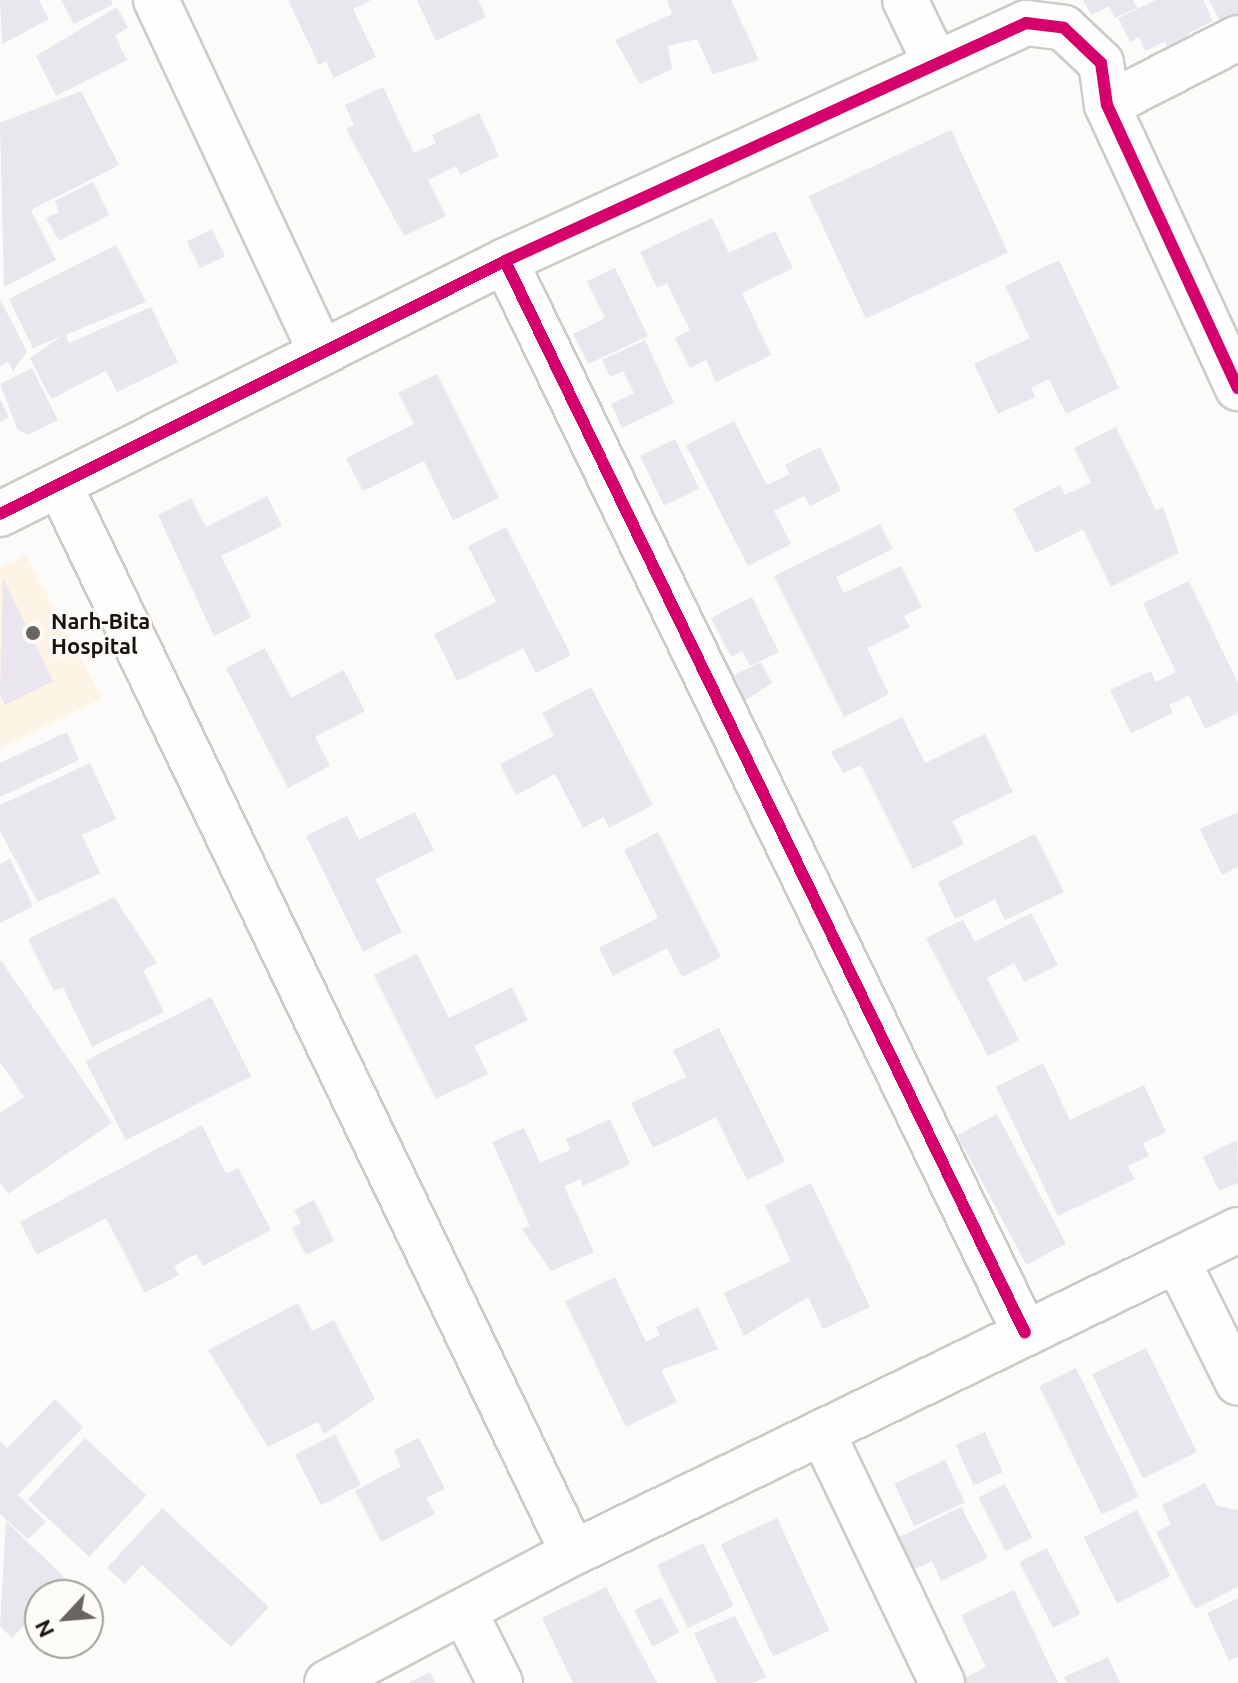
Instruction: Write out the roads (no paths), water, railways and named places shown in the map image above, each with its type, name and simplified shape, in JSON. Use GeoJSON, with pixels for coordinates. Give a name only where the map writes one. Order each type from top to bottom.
{"type":"FeatureCollection","features":[{"type":"Feature","properties":{"kind":"street"},"geometry":{"type":"LineString","coordinates":[[156,0],[321,352]]}},
{"type":"Feature","properties":{"kind":"street"},"geometry":{"type":"LineString","coordinates":[[905,0],[936,64]]}},
{"type":"Feature","properties":{"kind":"street"},"geometry":{"type":"LineString","coordinates":[[0,514],[505,261],[936,64],[1046,21],[1091,49],[1107,105],[1238,388]]}},
{"type":"Feature","properties":{"kind":"street"},"geometry":{"type":"LineString","coordinates":[[1107,105],[1238,38]]}},
{"type":"Feature","properties":{"kind":"street"},"geometry":{"type":"LineString","coordinates":[[505,261],[1025,1333]]}},
{"type":"Feature","properties":{"kind":"street"},"geometry":{"type":"LineString","coordinates":[[60,486],[573,1553]]}},
{"type":"Feature","properties":{"kind":"street"},"geometry":{"type":"LineString","coordinates":[[327,1683],[466,1615],[573,1553],[1238,1230]]}},
{"type":"Feature","properties":{"kind":"street"},"geometry":{"type":"LineString","coordinates":[[1177,1260],[1238,1383]]}},
{"type":"Feature","properties":{"kind":"street"},"geometry":{"type":"LineString","coordinates":[[822,1432],[942,1683]]}},
{"type":"Feature","properties":{"kind":"street"},"geometry":{"type":"LineString","coordinates":[[466,1615],[500,1683]]}},
{"type":"Feature","properties":{"kind":"place","name":"Narh-Bita Hospital"},"geometry":{"type":"Point","coordinates":[33,633]}}]}
